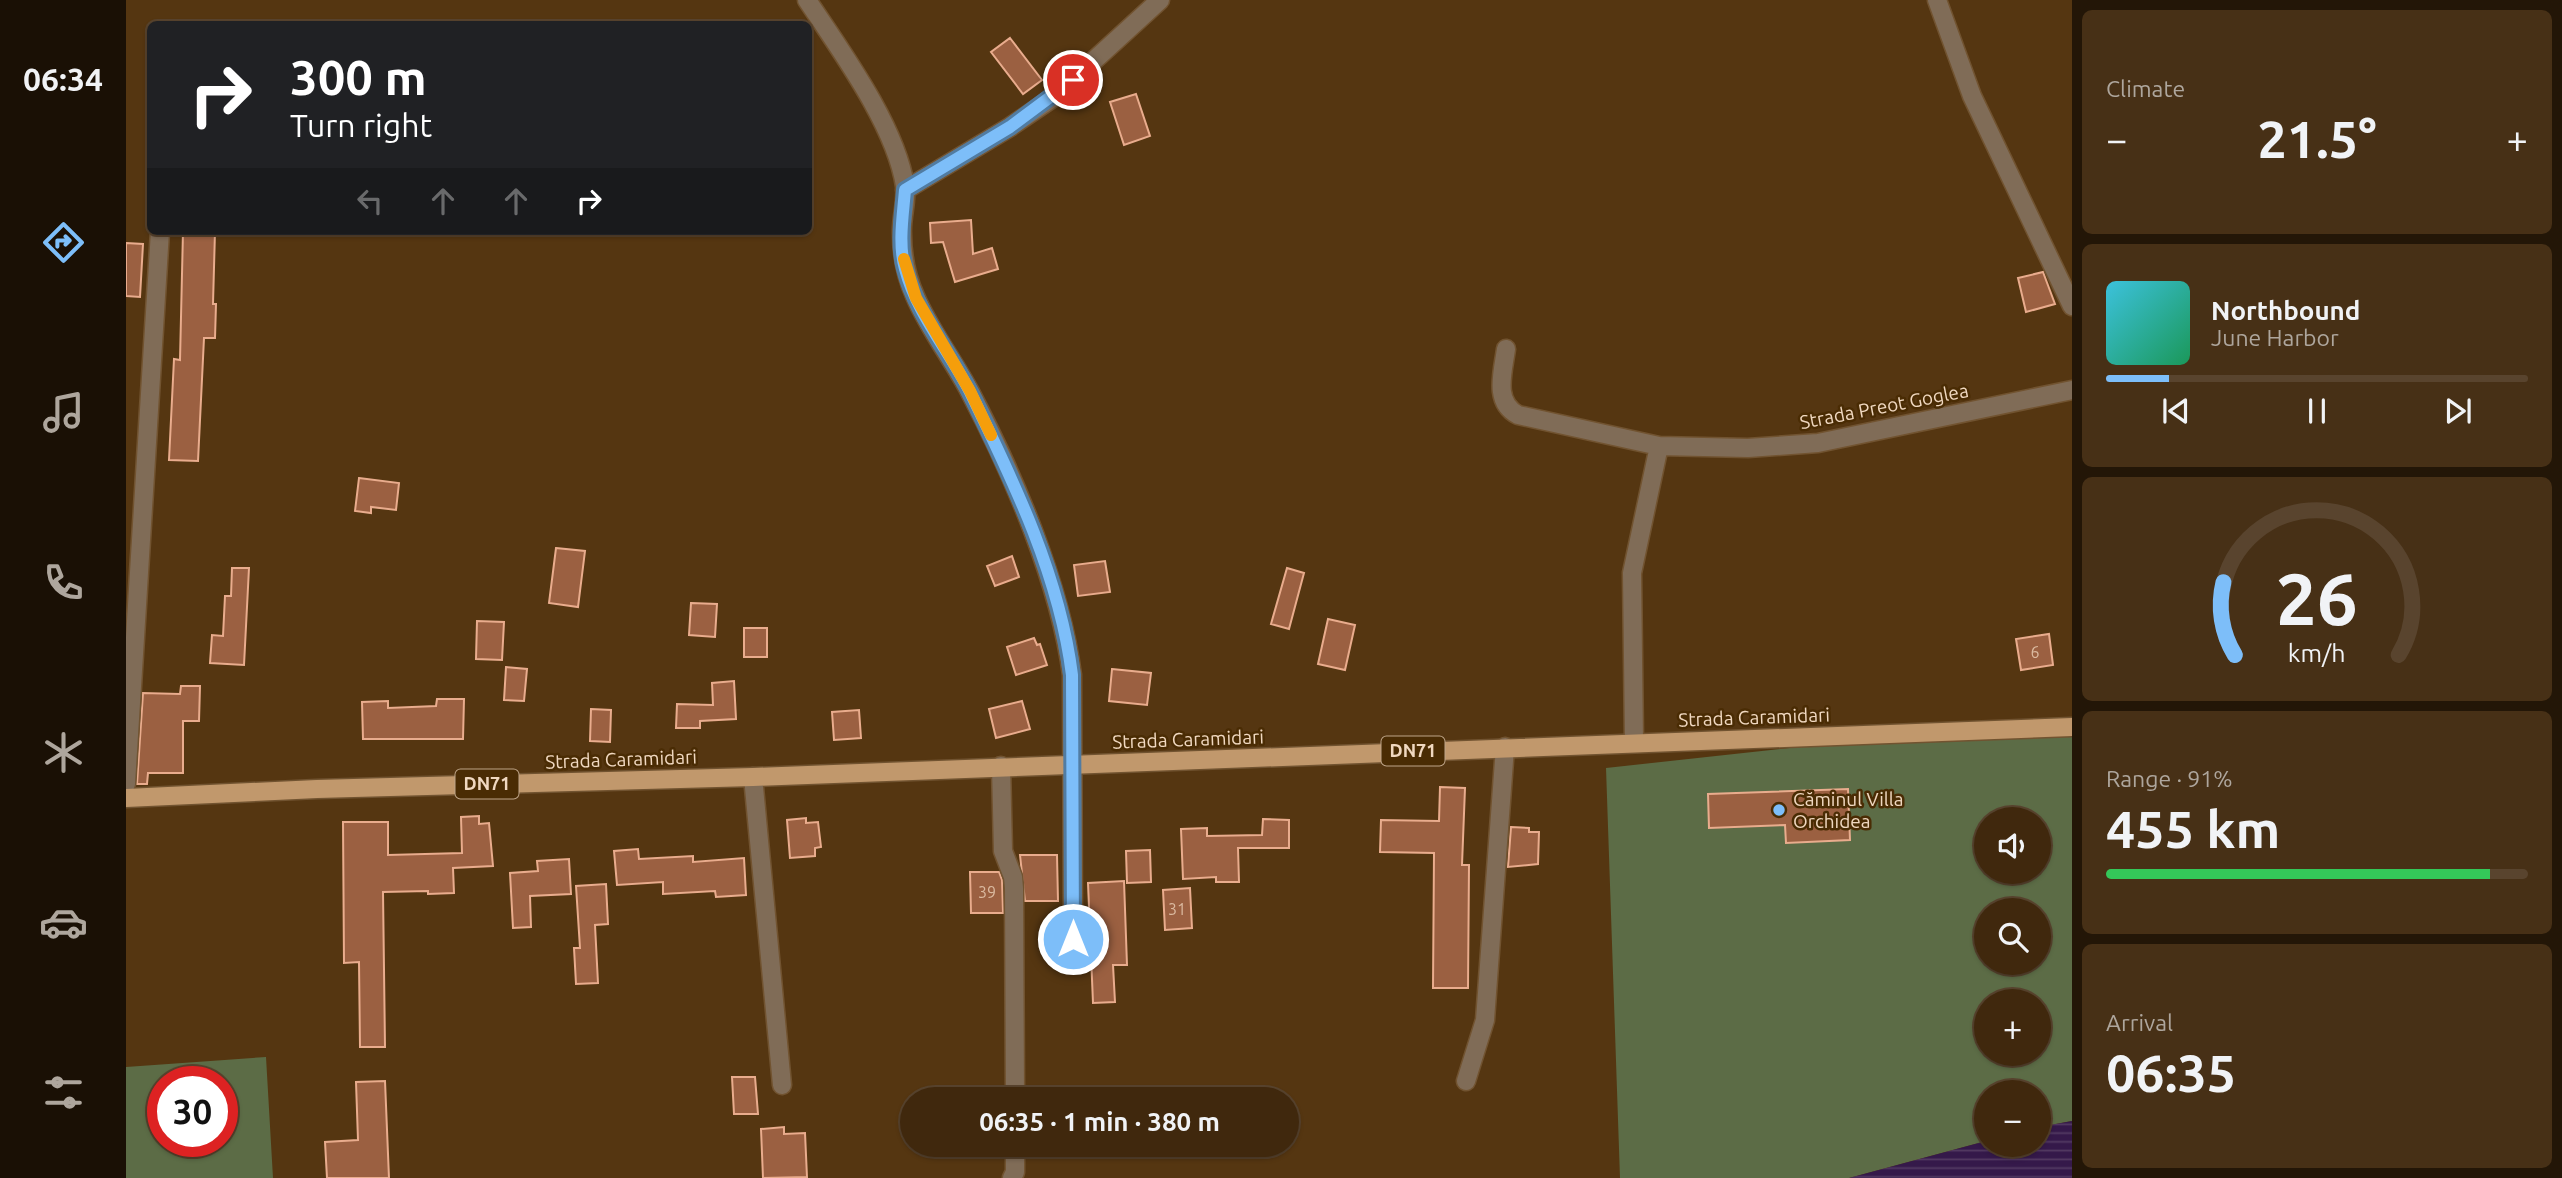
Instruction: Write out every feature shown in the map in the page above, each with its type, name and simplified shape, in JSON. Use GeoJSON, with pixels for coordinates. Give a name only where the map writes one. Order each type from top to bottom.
{"type":"FeatureCollection","features":[{"type":"Feature","properties":{"kind":"main road","name":"Strada Caramidari"},"geometry":{"type":"LineString","coordinates":[[126,798],[2072,727]]}},
{"type":"Feature","properties":{"kind":"street"},"geometry":{"type":"LineString","coordinates":[[807,0],[843,53],[887,130],[899,159],[905,190],[902,233],[905,268],[916,298],[970,391],[994,441],[1047,570],[1060,613],[1072,675],[1073,939]]}},
{"type":"Feature","properties":{"kind":"street"},"geometry":{"type":"LineString","coordinates":[[905,190],[1010,127],[1054,97],[1093,64],[1159,0]]}},
{"type":"Feature","properties":{"kind":"street"},"geometry":{"type":"LineString","coordinates":[[1937,0],[1972,96],[2072,306]]}},
{"type":"Feature","properties":{"kind":"street"},"geometry":{"type":"LineString","coordinates":[[126,784],[160,235]]}},
{"type":"Feature","properties":{"kind":"street","name":"Strada Preot Goglea"},"geometry":{"type":"LineString","coordinates":[[1506,349],[1501,390],[1511,412],[1659,446],[1748,448],[1818,443],[2072,390]]}},
{"type":"Feature","properties":{"kind":"street"},"geometry":{"type":"LineString","coordinates":[[1634,742],[1632,573],[1659,446]]}},
{"type":"Feature","properties":{"kind":"street"},"geometry":{"type":"LineString","coordinates":[[1466,1081],[1485,1020],[1505,747]]}},
{"type":"Feature","properties":{"kind":"street"},"geometry":{"type":"LineString","coordinates":[[1001,766],[1003,851],[1013,877],[1014,888],[1015,1087]]}},
{"type":"Feature","properties":{"kind":"street"},"geometry":{"type":"LineString","coordinates":[[753,776],[782,1084]]}},
{"type":"Feature","properties":{"kind":"street"},"geometry":{"type":"LineString","coordinates":[[1012,1178],[1015,1172],[1015,1157]]}},
{"type":"Feature","properties":{"kind":"green space"},"geometry":{"type":"Polygon","coordinates":[[[2072,717],[2072,1121],[2051,1125],[2051,1080],[1974,1080],[1974,1144],[1849,1178],[1620,1178],[1606,768],[2072,717]]]}},
{"type":"Feature","properties":{"kind":"green space"},"geometry":{"type":"Polygon","coordinates":[[[266,1057],[273,1178],[126,1178],[126,1067],[266,1057]]]}},
{"type":"Feature","properties":{"kind":"shaded area"},"geometry":{"type":"Polygon","coordinates":[[[2072,1121],[2072,1178],[1849,1178],[1974,1144],[1974,1157],[2051,1157],[2051,1125],[2072,1121]]]}},
{"type":"Feature","properties":{"kind":"building"},"geometry":{"type":"Polygon","coordinates":[[[1010,38],[1042,80],[1023,94],[991,52],[1010,38]]]}},
{"type":"Feature","properties":{"kind":"building"},"geometry":{"type":"Polygon","coordinates":[[[1136,94],[1150,136],[1124,145],[1110,102],[1136,94]]]}},
{"type":"Feature","properties":{"kind":"building"},"geometry":{"type":"Polygon","coordinates":[[[971,220],[973,254],[992,248],[998,269],[955,282],[943,242],[931,243],[930,223],[971,220]]]}},
{"type":"Feature","properties":{"kind":"building"},"geometry":{"type":"Polygon","coordinates":[[[183,235],[215,235],[215,338],[204,338],[198,461],[169,460],[174,359],[180,360],[183,235]]]}},
{"type":"Feature","properties":{"kind":"building"},"geometry":{"type":"Polygon","coordinates":[[[126,243],[143,244],[140,297],[126,296],[126,243]]]}},
{"type":"Feature","properties":{"kind":"building"},"geometry":{"type":"Polygon","coordinates":[[[2043,272],[2055,304],[2026,312],[2018,278],[2043,272]]]}},
{"type":"Feature","properties":{"kind":"building"},"geometry":{"type":"Polygon","coordinates":[[[359,478],[399,483],[396,510],[371,507],[371,513],[355,511],[359,478]]]}},
{"type":"Feature","properties":{"kind":"building"},"geometry":{"type":"Polygon","coordinates":[[[556,548],[585,551],[578,607],[549,603],[556,548]]]}},
{"type":"Feature","properties":{"kind":"building"},"geometry":{"type":"Polygon","coordinates":[[[1012,556],[1019,577],[995,586],[987,566],[1012,556]]]}},
{"type":"Feature","properties":{"kind":"building"},"geometry":{"type":"Polygon","coordinates":[[[1105,561],[1110,592],[1078,596],[1074,565],[1105,561]]]}},
{"type":"Feature","properties":{"kind":"building"},"geometry":{"type":"Polygon","coordinates":[[[232,568],[249,568],[244,665],[210,663],[212,635],[223,636],[225,596],[231,596],[232,568]]]}},
{"type":"Feature","properties":{"kind":"building"},"geometry":{"type":"Polygon","coordinates":[[[1287,568],[1304,573],[1289,629],[1271,624],[1287,568]]]}},
{"type":"Feature","properties":{"kind":"building"},"geometry":{"type":"Polygon","coordinates":[[[691,603],[717,604],[715,637],[689,635],[691,603]]]}},
{"type":"Feature","properties":{"kind":"building"},"geometry":{"type":"Polygon","coordinates":[[[1328,619],[1355,625],[1345,670],[1318,664],[1328,619]]]}},
{"type":"Feature","properties":{"kind":"building"},"geometry":{"type":"Polygon","coordinates":[[[477,621],[504,622],[502,660],[476,659],[477,621]]]}},
{"type":"Feature","properties":{"kind":"building"},"geometry":{"type":"Polygon","coordinates":[[[744,628],[767,628],[767,657],[744,657],[744,628]]]}},
{"type":"Feature","properties":{"kind":"building"},"geometry":{"type":"Polygon","coordinates":[[[2049,634],[2053,665],[2021,670],[2016,639],[2049,634]]]}},
{"type":"Feature","properties":{"kind":"building"},"geometry":{"type":"Polygon","coordinates":[[[1034,638],[1037,645],[1040,644],[1047,665],[1016,675],[1007,647],[1034,638]]]}},
{"type":"Feature","properties":{"kind":"building"},"geometry":{"type":"Polygon","coordinates":[[[506,667],[527,669],[524,701],[504,700],[506,667]]]}},
{"type":"Feature","properties":{"kind":"building"},"geometry":{"type":"Polygon","coordinates":[[[1112,669],[1151,673],[1147,705],[1109,701],[1112,669]]]}},
{"type":"Feature","properties":{"kind":"building"},"geometry":{"type":"Polygon","coordinates":[[[734,681],[736,719],[700,721],[700,728],[676,728],[677,704],[713,705],[712,683],[734,681]]]}},
{"type":"Feature","properties":{"kind":"building"},"geometry":{"type":"Polygon","coordinates":[[[181,686],[200,686],[199,721],[183,721],[183,773],[148,773],[147,784],[137,784],[143,693],[180,694],[181,686]]]}},
{"type":"Feature","properties":{"kind":"building"},"geometry":{"type":"Polygon","coordinates":[[[437,699],[464,699],[463,739],[363,739],[362,702],[388,701],[388,708],[436,706],[437,699]]]}},
{"type":"Feature","properties":{"kind":"building"},"geometry":{"type":"Polygon","coordinates":[[[1022,701],[1030,729],[996,738],[989,709],[1022,701]]]}},
{"type":"Feature","properties":{"kind":"building"},"geometry":{"type":"Polygon","coordinates":[[[591,709],[611,710],[610,742],[590,741],[591,709]]]}},
{"type":"Feature","properties":{"kind":"building"},"geometry":{"type":"Polygon","coordinates":[[[859,710],[861,738],[834,740],[832,712],[859,710]]]}},
{"type":"Feature","properties":{"kind":"building"},"geometry":{"type":"Polygon","coordinates":[[[1440,787],[1465,788],[1462,865],[1469,865],[1468,988],[1433,988],[1434,853],[1380,852],[1381,820],[1439,821],[1440,787]]]}},
{"type":"Feature","properties":{"kind":"building","name":"Căminul Villa Orchidea"},"geometry":{"type":"Polygon","coordinates":[[[1848,789],[1850,840],[1786,843],[1785,825],[1709,828],[1708,794],[1848,789]]]}},
{"type":"Feature","properties":{"kind":"building"},"geometry":{"type":"Polygon","coordinates":[[[479,816],[479,824],[489,823],[493,866],[453,868],[454,893],[383,892],[385,1047],[360,1047],[359,962],[344,963],[343,822],[388,822],[388,855],[462,853],[461,817],[479,816]]]}},
{"type":"Feature","properties":{"kind":"building"},"geometry":{"type":"Polygon","coordinates":[[[806,818],[806,823],[818,822],[821,847],[815,848],[815,856],[790,858],[787,820],[806,818]]]}},
{"type":"Feature","properties":{"kind":"building"},"geometry":{"type":"Polygon","coordinates":[[[1263,819],[1289,820],[1289,848],[1238,848],[1239,882],[1216,882],[1216,877],[1183,879],[1181,829],[1207,828],[1207,836],[1262,835],[1263,819]]]}},
{"type":"Feature","properties":{"kind":"building"},"geometry":{"type":"Polygon","coordinates":[[[1511,827],[1529,828],[1529,832],[1539,832],[1538,864],[1508,867],[1511,827]]]}},
{"type":"Feature","properties":{"kind":"building"},"geometry":{"type":"Polygon","coordinates":[[[638,849],[639,859],[693,856],[693,862],[744,858],[746,895],[716,897],[715,891],[663,894],[663,882],[617,885],[614,851],[638,849]]]}},
{"type":"Feature","properties":{"kind":"building"},"geometry":{"type":"Polygon","coordinates":[[[1150,850],[1151,882],[1127,883],[1126,851],[1150,850]]]}},
{"type":"Feature","properties":{"kind":"building"},"geometry":{"type":"Polygon","coordinates":[[[1020,855],[1057,855],[1058,901],[1025,901],[1020,855]]]}},
{"type":"Feature","properties":{"kind":"building"},"geometry":{"type":"Polygon","coordinates":[[[569,859],[571,894],[530,896],[531,927],[513,928],[510,873],[538,871],[537,861],[569,859]]]}},
{"type":"Feature","properties":{"kind":"building"},"geometry":{"type":"Polygon","coordinates":[[[970,872],[999,872],[1002,880],[1003,913],[971,913],[970,872]]]}},
{"type":"Feature","properties":{"kind":"building"},"geometry":{"type":"Polygon","coordinates":[[[1124,881],[1127,965],[1113,965],[1115,1002],[1093,1003],[1088,883],[1124,881]]]}},
{"type":"Feature","properties":{"kind":"building"},"geometry":{"type":"Polygon","coordinates":[[[606,884],[608,924],[595,925],[598,983],[576,984],[574,948],[580,948],[576,886],[606,884]]]}},
{"type":"Feature","properties":{"kind":"building"},"geometry":{"type":"Polygon","coordinates":[[[1190,888],[1192,928],[1165,930],[1163,890],[1190,888]]]}},
{"type":"Feature","properties":{"kind":"building"},"geometry":{"type":"Polygon","coordinates":[[[732,1077],[755,1077],[758,1114],[734,1114],[732,1077]]]}},
{"type":"Feature","properties":{"kind":"building"},"geometry":{"type":"Polygon","coordinates":[[[385,1081],[389,1178],[327,1178],[325,1142],[358,1140],[356,1082],[385,1081]]]}},
{"type":"Feature","properties":{"kind":"building"},"geometry":{"type":"Polygon","coordinates":[[[784,1127],[784,1134],[805,1133],[807,1177],[763,1178],[761,1129],[784,1127]]]}},
{"type":"Feature","properties":{"kind":"building"},"geometry":{"type":"Polygon","coordinates":[[[972,1157],[1004,1157],[1004,1158],[972,1157]]]}},
{"type":"Feature","properties":{"kind":"slow traffic"},"geometry":{"type":"LineString","coordinates":[[904,259],[916,298],[970,391],[991,435]]}},
{"type":"Feature","properties":{"kind":"place","name":"Căminul Villa Orchidea"},"geometry":{"type":"Point","coordinates":[1779,810]}},
{"type":"Feature","properties":{"kind":"route"},"geometry":{"type":"LineString","coordinates":[[1073,80],[1054,97],[1010,127],[905,190],[902,233],[905,268],[916,298],[970,391],[994,441],[1047,570],[1068,645],[1072,675],[1073,939]]}}]}
